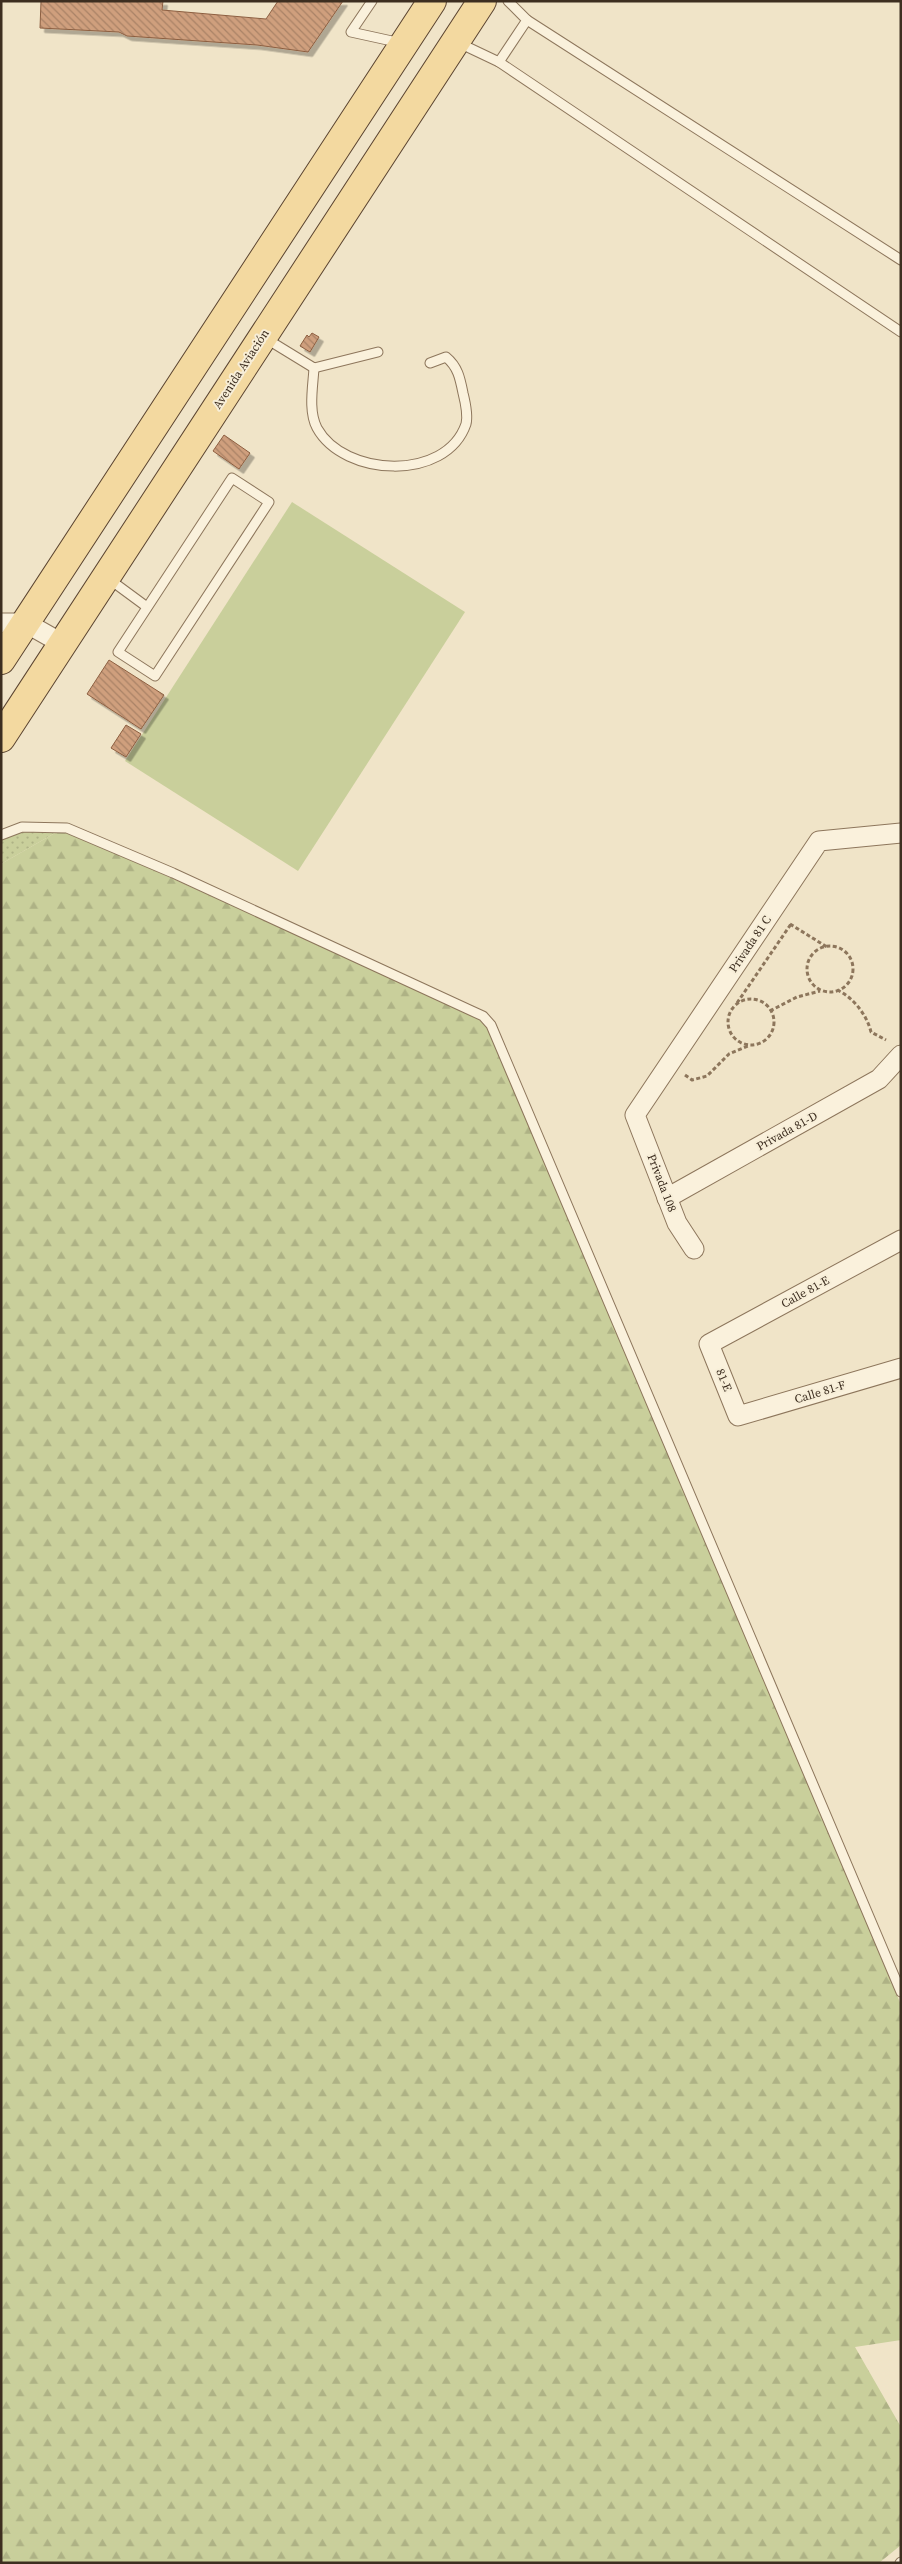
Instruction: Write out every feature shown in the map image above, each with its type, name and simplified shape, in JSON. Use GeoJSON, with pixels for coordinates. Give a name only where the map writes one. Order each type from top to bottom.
{"type":"FeatureCollection","features":[{"type":"Feature","properties":{"kind":"main road","name":"Avenida Aviación"},"geometry":{"type":"LineString","coordinates":[[1,738],[482,1]]}},
{"type":"Feature","properties":{"kind":"main road"},"geometry":{"type":"LineString","coordinates":[[1,660],[13,623],[227,315],[427,10],[456,42]]}},
{"type":"Feature","properties":{"kind":"main road"},"geometry":{"type":"LineString","coordinates":[[227,315],[262,336]]}},
{"type":"Feature","properties":{"kind":"street"},"geometry":{"type":"LineString","coordinates":[[13,623],[63,644]]}},
{"type":"Feature","properties":{"kind":"street","name":"Privada 81 C"},"geometry":{"type":"LineString","coordinates":[[635,1115],[819,841],[901,832]]}},
{"type":"Feature","properties":{"kind":"street","name":"Privada 81-D"},"geometry":{"type":"LineString","coordinates":[[667,1198],[879,1079],[901,1056]]}},
{"type":"Feature","properties":{"kind":"street","name":"Privada 108"},"geometry":{"type":"LineString","coordinates":[[635,1115],[677,1223],[694,1248]]}},
{"type":"Feature","properties":{"kind":"street","name":"Calle 81-E"},"geometry":{"type":"LineString","coordinates":[[709,1344],[901,1240]]}},
{"type":"Feature","properties":{"kind":"street","name":"81-E"},"geometry":{"type":"LineString","coordinates":[[709,1344],[738,1416]]}},
{"type":"Feature","properties":{"kind":"street","name":"Calle 81-F"},"geometry":{"type":"LineString","coordinates":[[738,1416],[901,1368]]}},
{"type":"Feature","properties":{"kind":"lane"},"geometry":{"type":"LineString","coordinates":[[372,1],[351,32],[404,43]]}},
{"type":"Feature","properties":{"kind":"lane"},"geometry":{"type":"LineString","coordinates":[[508,1],[527,20],[901,260]]}},
{"type":"Feature","properties":{"kind":"lane"},"geometry":{"type":"LineString","coordinates":[[500,62],[527,20]]}},
{"type":"Feature","properties":{"kind":"lane"},"geometry":{"type":"LineString","coordinates":[[456,42],[500,62],[901,332]]}},
{"type":"Feature","properties":{"kind":"lane"},"geometry":{"type":"LineString","coordinates":[[262,336],[314,368],[378,352]]}},
{"type":"Feature","properties":{"kind":"lane"},"geometry":{"type":"LineString","coordinates":[[314,368],[312,404],[316,426],[328,443],[356,459],[381,465],[410,465],[436,457],[454,445],[466,422],[459,373],[446,357],[430,362]]}},
{"type":"Feature","properties":{"kind":"lane"},"geometry":{"type":"LineString","coordinates":[[232,478],[269,502],[155,676],[118,652],[147,607],[232,478]]}},
{"type":"Feature","properties":{"kind":"lane"},"geometry":{"type":"LineString","coordinates":[[107,578],[147,607]]}},
{"type":"Feature","properties":{"kind":"lane"},"geometry":{"type":"LineString","coordinates":[[1,835],[22,827],[67,828],[182,878],[483,1016],[491,1025],[901,1992]]}},
{"type":"Feature","properties":{"kind":"path"},"geometry":{"type":"LineString","coordinates":[[786,921],[827,947]]}},
{"type":"Feature","properties":{"kind":"path"},"geometry":{"type":"LineString","coordinates":[[751,1045],[737,1040],[729,1027],[731,1012],[791,924]]}},
{"type":"Feature","properties":{"kind":"path"},"geometry":{"type":"LineString","coordinates":[[822,990],[810,981],[807,966],[814,953],[827,947],[834,947],[847,954],[852,968],[848,982],[837,990]]}},
{"type":"Feature","properties":{"kind":"path"},"geometry":{"type":"LineString","coordinates":[[770,1011],[797,997],[822,990],[837,990],[846,995],[859,1009],[871,1032],[886,1040]]}},
{"type":"Feature","properties":{"kind":"path"},"geometry":{"type":"LineString","coordinates":[[678,1071],[692,1080],[707,1076],[729,1054],[758,1044],[770,1035],[774,1021],[770,1011],[763,1003],[756,1000],[748,1000],[736,1006]]}},
{"type":"Feature","properties":{"kind":"green space"},"geometry":{"type":"Polygon","coordinates":[[[292,502],[465,612],[298,871],[125,761],[292,502]]]}},
{"type":"Feature","properties":{"kind":"green space"},"geometry":{"type":"Polygon","coordinates":[[[54,830],[55,833],[1,864],[1,840],[26,831],[54,830]]]}},
{"type":"Feature","properties":{"kind":"green space"},"geometry":{"type":"Polygon","coordinates":[[[67,831],[482,1018],[491,1028],[798,1753],[901,2005],[901,2340],[855,2347],[901,2427],[901,2545],[879,2563],[1,2563],[1,864],[55,833],[67,831]]]}},
{"type":"Feature","properties":{"kind":"building"},"geometry":{"type":"Polygon","coordinates":[[[41,1],[163,1],[162,10],[266,19],[278,1],[343,1],[308,52],[257,45],[127,36],[119,32],[40,28],[41,1]]]}},
{"type":"Feature","properties":{"kind":"building"},"geometry":{"type":"Polygon","coordinates":[[[312,333],[319,337],[310,352],[300,346],[307,335],[309,337],[312,333]]]}},
{"type":"Feature","properties":{"kind":"building"},"geometry":{"type":"Polygon","coordinates":[[[224,435],[250,453],[239,469],[213,451],[224,435]]]}},
{"type":"Feature","properties":{"kind":"building"},"geometry":{"type":"Polygon","coordinates":[[[109,660],[164,695],[141,729],[87,694],[109,660]]]}},
{"type":"Feature","properties":{"kind":"building"},"geometry":{"type":"Polygon","coordinates":[[[126,725],[141,734],[126,757],[111,748],[126,725]]]}}]}
